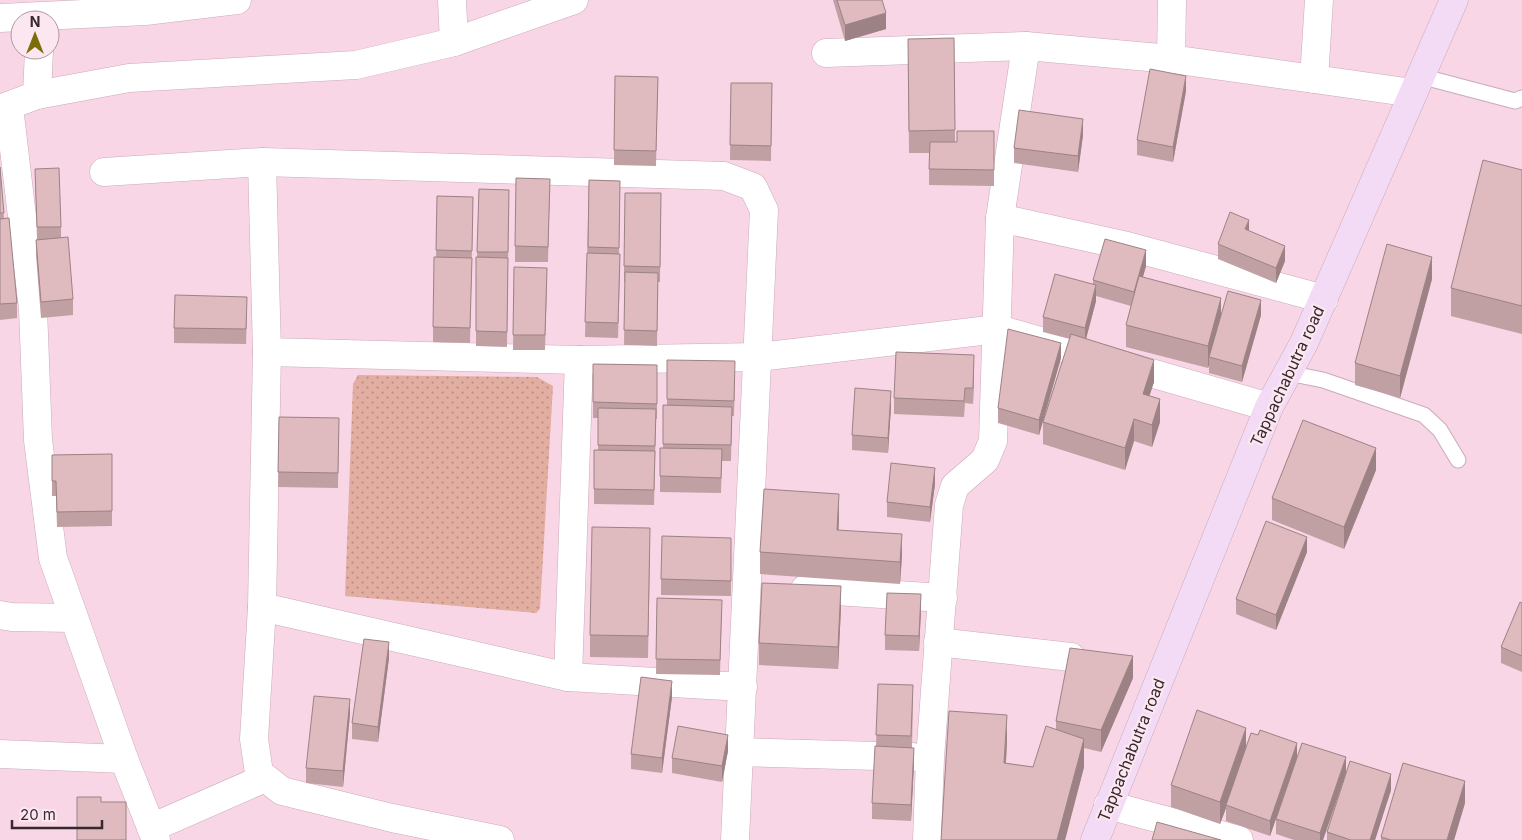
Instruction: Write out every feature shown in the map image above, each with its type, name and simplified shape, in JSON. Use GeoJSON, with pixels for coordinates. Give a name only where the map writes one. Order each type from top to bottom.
{"type":"FeatureCollection","features":[{"type":"Feature","properties":{"kind":"main road","name":"Tappachabutra road"},"geometry":{"type":"LineString","coordinates":[[1095,840],[1269,407],[1304,343],[1324,299],[1454,0]]}},
{"type":"Feature","properties":{"kind":"street"},"geometry":{"type":"LineString","coordinates":[[60,12],[145,11],[237,0]]}},
{"type":"Feature","properties":{"kind":"street"},"geometry":{"type":"LineString","coordinates":[[452,0],[454,42]]}},
{"type":"Feature","properties":{"kind":"street"},"geometry":{"type":"LineString","coordinates":[[265,778],[153,834],[124,759],[53,558],[38,440],[33,309],[4,108],[37,95],[129,78],[356,65],[454,42],[574,0]]}},
{"type":"Feature","properties":{"kind":"street"},"geometry":{"type":"LineString","coordinates":[[1171,59],[1172,0]]}},
{"type":"Feature","properties":{"kind":"street"},"geometry":{"type":"LineString","coordinates":[[1314,79],[1319,0]]}},
{"type":"Feature","properties":{"kind":"street"},"geometry":{"type":"LineString","coordinates":[[927,840],[930,758],[949,504],[955,486],[986,460],[993,441],[1000,218],[1026,46]]}},
{"type":"Feature","properties":{"kind":"street"},"geometry":{"type":"LineString","coordinates":[[826,53],[1026,46],[1171,59],[1314,79],[1417,85]]}},
{"type":"Feature","properties":{"kind":"street"},"geometry":{"type":"LineString","coordinates":[[37,95],[39,60]]}},
{"type":"Feature","properties":{"kind":"street"},"geometry":{"type":"LineString","coordinates":[[104,172],[262,162],[724,176],[753,187],[764,210],[735,840]]}},
{"type":"Feature","properties":{"kind":"street"},"geometry":{"type":"LineString","coordinates":[[262,162],[267,352],[262,608],[254,739],[259,773],[282,791],[391,829],[500,840]]}},
{"type":"Feature","properties":{"kind":"street"},"geometry":{"type":"LineString","coordinates":[[1000,218],[1127,246],[1324,299]]}},
{"type":"Feature","properties":{"kind":"street"},"geometry":{"type":"LineString","coordinates":[[267,352],[579,360],[758,357],[998,328],[1269,407]]}},
{"type":"Feature","properties":{"kind":"street"},"geometry":{"type":"LineString","coordinates":[[568,677],[579,360]]}},
{"type":"Feature","properties":{"kind":"street"},"geometry":{"type":"LineString","coordinates":[[746,585],[943,598]]}},
{"type":"Feature","properties":{"kind":"street"},"geometry":{"type":"LineString","coordinates":[[262,608],[568,677],[743,687]]}},
{"type":"Feature","properties":{"kind":"street"},"geometry":{"type":"LineString","coordinates":[[0,615],[12,618],[74,618]]}},
{"type":"Feature","properties":{"kind":"street"},"geometry":{"type":"LineString","coordinates":[[938,642],[1072,657]]}},
{"type":"Feature","properties":{"kind":"street"},"geometry":{"type":"LineString","coordinates":[[738,752],[930,758]]}},
{"type":"Feature","properties":{"kind":"street"},"geometry":{"type":"LineString","coordinates":[[0,754],[124,759]]}},
{"type":"Feature","properties":{"kind":"street"},"geometry":{"type":"LineString","coordinates":[[1108,805],[1240,840]]}},
{"type":"Feature","properties":{"kind":"lane"},"geometry":{"type":"LineString","coordinates":[[1417,85],[1515,101],[1522,98]]}},
{"type":"Feature","properties":{"kind":"lane"},"geometry":{"type":"LineString","coordinates":[[1288,373],[1323,380],[1424,415],[1440,430],[1458,460]]}},
{"type":"Feature","properties":{"kind":"shaded area"},"geometry":{"type":"Polygon","coordinates":[[[358,375],[537,377],[553,386],[540,609],[536,613],[345,596],[353,384],[358,375]]]}},
{"type":"Feature","properties":{"kind":"building"},"geometry":{"type":"Polygon","coordinates":[[[837,0],[882,0],[886,13],[845,25],[837,0]]]}},
{"type":"Feature","properties":{"kind":"building"},"geometry":{"type":"Polygon","coordinates":[[[954,38],[955,130],[909,131],[908,39],[954,38]]]}},
{"type":"Feature","properties":{"kind":"building"},"geometry":{"type":"Polygon","coordinates":[[[1150,69],[1186,76],[1173,147],[1137,140],[1150,69]]]}},
{"type":"Feature","properties":{"kind":"building"},"geometry":{"type":"Polygon","coordinates":[[[615,76],[658,77],[656,151],[614,150],[615,76]]]}},
{"type":"Feature","properties":{"kind":"building"},"geometry":{"type":"Polygon","coordinates":[[[731,83],[772,83],[771,146],[730,145],[731,83]]]}},
{"type":"Feature","properties":{"kind":"building"},"geometry":{"type":"Polygon","coordinates":[[[1019,110],[1083,119],[1078,156],[1014,148],[1019,110]]]}},
{"type":"Feature","properties":{"kind":"building"},"geometry":{"type":"Polygon","coordinates":[[[957,131],[994,131],[994,170],[929,169],[930,142],[957,142],[957,131]]]}},
{"type":"Feature","properties":{"kind":"building"},"geometry":{"type":"Polygon","coordinates":[[[1483,160],[1522,170],[1522,306],[1451,288],[1483,160]]]}},
{"type":"Feature","properties":{"kind":"building"},"geometry":{"type":"Polygon","coordinates":[[[0,167],[4,213],[0,213],[0,167]]]}},
{"type":"Feature","properties":{"kind":"building"},"geometry":{"type":"Polygon","coordinates":[[[59,168],[61,227],[37,227],[35,169],[59,168]]]}},
{"type":"Feature","properties":{"kind":"building"},"geometry":{"type":"Polygon","coordinates":[[[516,178],[550,179],[548,247],[515,246],[516,178]]]}},
{"type":"Feature","properties":{"kind":"building"},"geometry":{"type":"Polygon","coordinates":[[[589,180],[620,181],[619,248],[588,247],[589,180]]]}},
{"type":"Feature","properties":{"kind":"building"},"geometry":{"type":"Polygon","coordinates":[[[479,189],[509,190],[508,252],[477,252],[479,189]]]}},
{"type":"Feature","properties":{"kind":"building"},"geometry":{"type":"Polygon","coordinates":[[[625,193],[661,193],[660,267],[624,266],[625,193]]]}},
{"type":"Feature","properties":{"kind":"building"},"geometry":{"type":"Polygon","coordinates":[[[437,196],[473,197],[472,251],[436,250],[437,196]]]}},
{"type":"Feature","properties":{"kind":"building"},"geometry":{"type":"Polygon","coordinates":[[[1230,212],[1249,220],[1245,229],[1285,246],[1276,268],[1218,244],[1230,212]]]}},
{"type":"Feature","properties":{"kind":"building"},"geometry":{"type":"Polygon","coordinates":[[[9,218],[17,303],[0,304],[0,219],[9,218]]]}},
{"type":"Feature","properties":{"kind":"building"},"geometry":{"type":"Polygon","coordinates":[[[68,237],[73,299],[41,302],[36,240],[68,237]]]}},
{"type":"Feature","properties":{"kind":"building"},"geometry":{"type":"Polygon","coordinates":[[[1105,239],[1146,250],[1134,292],[1093,280],[1105,239]]]}},
{"type":"Feature","properties":{"kind":"building"},"geometry":{"type":"Polygon","coordinates":[[[1387,244],[1432,257],[1400,376],[1355,363],[1387,244]]]}},
{"type":"Feature","properties":{"kind":"building"},"geometry":{"type":"Polygon","coordinates":[[[587,253],[620,254],[618,323],[585,322],[587,253]]]}},
{"type":"Feature","properties":{"kind":"building"},"geometry":{"type":"Polygon","coordinates":[[[434,257],[472,258],[470,328],[433,327],[434,257]]]}},
{"type":"Feature","properties":{"kind":"building"},"geometry":{"type":"Polygon","coordinates":[[[476,257],[508,258],[507,332],[476,331],[476,257]]]}},
{"type":"Feature","properties":{"kind":"building"},"geometry":{"type":"Polygon","coordinates":[[[514,267],[547,268],[545,335],[513,335],[514,267]]]}},
{"type":"Feature","properties":{"kind":"building"},"geometry":{"type":"Polygon","coordinates":[[[625,272],[658,273],[657,331],[624,330],[625,272]]]}},
{"type":"Feature","properties":{"kind":"building"},"geometry":{"type":"Polygon","coordinates":[[[1055,274],[1096,285],[1085,328],[1043,317],[1055,274]]]}},
{"type":"Feature","properties":{"kind":"building"},"geometry":{"type":"Polygon","coordinates":[[[1139,276],[1221,298],[1208,346],[1126,325],[1139,276]]]}},
{"type":"Feature","properties":{"kind":"building"},"geometry":{"type":"Polygon","coordinates":[[[1228,291],[1261,300],[1242,366],[1209,357],[1228,291]]]}},
{"type":"Feature","properties":{"kind":"building"},"geometry":{"type":"Polygon","coordinates":[[[175,295],[247,297],[246,329],[174,328],[175,295]]]}},
{"type":"Feature","properties":{"kind":"building"},"geometry":{"type":"Polygon","coordinates":[[[1008,329],[1061,343],[1039,420],[998,408],[1008,329]]]}},
{"type":"Feature","properties":{"kind":"building"},"geometry":{"type":"Polygon","coordinates":[[[1071,334],[1154,360],[1143,394],[1160,399],[1152,425],[1134,419],[1125,448],[1043,422],[1071,334]]]}},
{"type":"Feature","properties":{"kind":"building"},"geometry":{"type":"Polygon","coordinates":[[[896,352],[974,355],[973,388],[965,388],[964,401],[894,398],[896,352]]]}},
{"type":"Feature","properties":{"kind":"building"},"geometry":{"type":"Polygon","coordinates":[[[667,360],[735,361],[734,401],[667,399],[667,360]]]}},
{"type":"Feature","properties":{"kind":"building"},"geometry":{"type":"Polygon","coordinates":[[[593,364],[657,365],[657,404],[593,402],[593,364]]]}},
{"type":"Feature","properties":{"kind":"building"},"geometry":{"type":"Polygon","coordinates":[[[855,388],[891,391],[888,438],[852,435],[855,388]]]}},
{"type":"Feature","properties":{"kind":"building"},"geometry":{"type":"Polygon","coordinates":[[[663,405],[732,407],[731,445],[663,444],[663,405]]]}},
{"type":"Feature","properties":{"kind":"building"},"geometry":{"type":"Polygon","coordinates":[[[598,408],[656,409],[655,446],[598,445],[598,408]]]}},
{"type":"Feature","properties":{"kind":"building"},"geometry":{"type":"Polygon","coordinates":[[[279,417],[339,418],[338,473],[278,472],[279,417]]]}},
{"type":"Feature","properties":{"kind":"building"},"geometry":{"type":"Polygon","coordinates":[[[1303,420],[1376,448],[1344,527],[1272,498],[1303,420]]]}},
{"type":"Feature","properties":{"kind":"building"},"geometry":{"type":"Polygon","coordinates":[[[660,448],[722,449],[721,478],[660,476],[660,448]]]}},
{"type":"Feature","properties":{"kind":"building"},"geometry":{"type":"Polygon","coordinates":[[[594,450],[655,451],[654,490],[594,489],[594,450]]]}},
{"type":"Feature","properties":{"kind":"building"},"geometry":{"type":"Polygon","coordinates":[[[112,454],[112,511],[57,512],[56,481],[52,481],[52,455],[112,454]]]}},
{"type":"Feature","properties":{"kind":"building"},"geometry":{"type":"Polygon","coordinates":[[[891,463],[935,468],[930,507],[887,502],[891,463]]]}},
{"type":"Feature","properties":{"kind":"building"},"geometry":{"type":"Polygon","coordinates":[[[764,489],[839,494],[837,530],[902,534],[900,562],[760,552],[764,489]]]}},
{"type":"Feature","properties":{"kind":"building"},"geometry":{"type":"Polygon","coordinates":[[[1266,521],[1307,537],[1276,615],[1236,599],[1266,521]]]}},
{"type":"Feature","properties":{"kind":"building"},"geometry":{"type":"Polygon","coordinates":[[[592,527],[650,528],[648,636],[590,635],[592,527]]]}},
{"type":"Feature","properties":{"kind":"building"},"geometry":{"type":"Polygon","coordinates":[[[662,536],[731,538],[731,581],[661,579],[662,536]]]}},
{"type":"Feature","properties":{"kind":"building"},"geometry":{"type":"Polygon","coordinates":[[[762,583],[841,586],[838,647],[759,643],[762,583]]]}},
{"type":"Feature","properties":{"kind":"building"},"geometry":{"type":"Polygon","coordinates":[[[887,593],[921,594],[919,636],[885,635],[887,593]]]}},
{"type":"Feature","properties":{"kind":"building"},"geometry":{"type":"Polygon","coordinates":[[[657,598],[722,600],[720,660],[656,659],[657,598]]]}},
{"type":"Feature","properties":{"kind":"building"},"geometry":{"type":"Polygon","coordinates":[[[1520,602],[1522,603],[1522,656],[1501,647],[1520,602]]]}},
{"type":"Feature","properties":{"kind":"building"},"geometry":{"type":"Polygon","coordinates":[[[364,639],[389,642],[378,727],[352,723],[364,639]]]}},
{"type":"Feature","properties":{"kind":"building"},"geometry":{"type":"Polygon","coordinates":[[[1070,648],[1133,656],[1101,730],[1056,721],[1070,648]]]}},
{"type":"Feature","properties":{"kind":"building"},"geometry":{"type":"Polygon","coordinates":[[[641,677],[672,681],[662,758],[631,754],[641,677]]]}},
{"type":"Feature","properties":{"kind":"building"},"geometry":{"type":"Polygon","coordinates":[[[878,684],[913,685],[911,736],[876,735],[878,684]]]}},
{"type":"Feature","properties":{"kind":"building"},"geometry":{"type":"Polygon","coordinates":[[[314,696],[350,699],[343,771],[306,768],[314,696]]]}},
{"type":"Feature","properties":{"kind":"building"},"geometry":{"type":"Polygon","coordinates":[[[1197,710],[1246,728],[1220,802],[1171,785],[1197,710]]]}},
{"type":"Feature","properties":{"kind":"building"},"geometry":{"type":"Polygon","coordinates":[[[949,711],[1007,715],[1004,763],[1033,767],[1046,726],[1084,739],[1057,840],[941,840],[949,711]]]}},
{"type":"Feature","properties":{"kind":"building"},"geometry":{"type":"Polygon","coordinates":[[[678,726],[728,735],[722,766],[672,758],[678,726]]]}},
{"type":"Feature","properties":{"kind":"building"},"geometry":{"type":"Polygon","coordinates":[[[1260,730],[1297,743],[1270,821],[1226,805],[1251,733],[1258,735],[1260,730]]]}},
{"type":"Feature","properties":{"kind":"building"},"geometry":{"type":"Polygon","coordinates":[[[1302,743],[1346,757],[1320,833],[1276,819],[1302,743]]]}},
{"type":"Feature","properties":{"kind":"building"},"geometry":{"type":"Polygon","coordinates":[[[875,746],[914,748],[911,805],[872,803],[875,746]]]}},
{"type":"Feature","properties":{"kind":"building"},"geometry":{"type":"Polygon","coordinates":[[[1350,761],[1391,774],[1370,840],[1351,840],[1327,832],[1350,761]]]}},
{"type":"Feature","properties":{"kind":"building"},"geometry":{"type":"Polygon","coordinates":[[[1403,763],[1465,781],[1447,840],[1391,840],[1381,837],[1403,763]]]}},
{"type":"Feature","properties":{"kind":"building"},"geometry":{"type":"Polygon","coordinates":[[[77,797],[101,797],[101,802],[126,802],[126,840],[77,840],[77,797]]]}},
{"type":"Feature","properties":{"kind":"building"},"geometry":{"type":"Polygon","coordinates":[[[1157,822],[1221,840],[1152,840],[1157,822]]]}}]}
